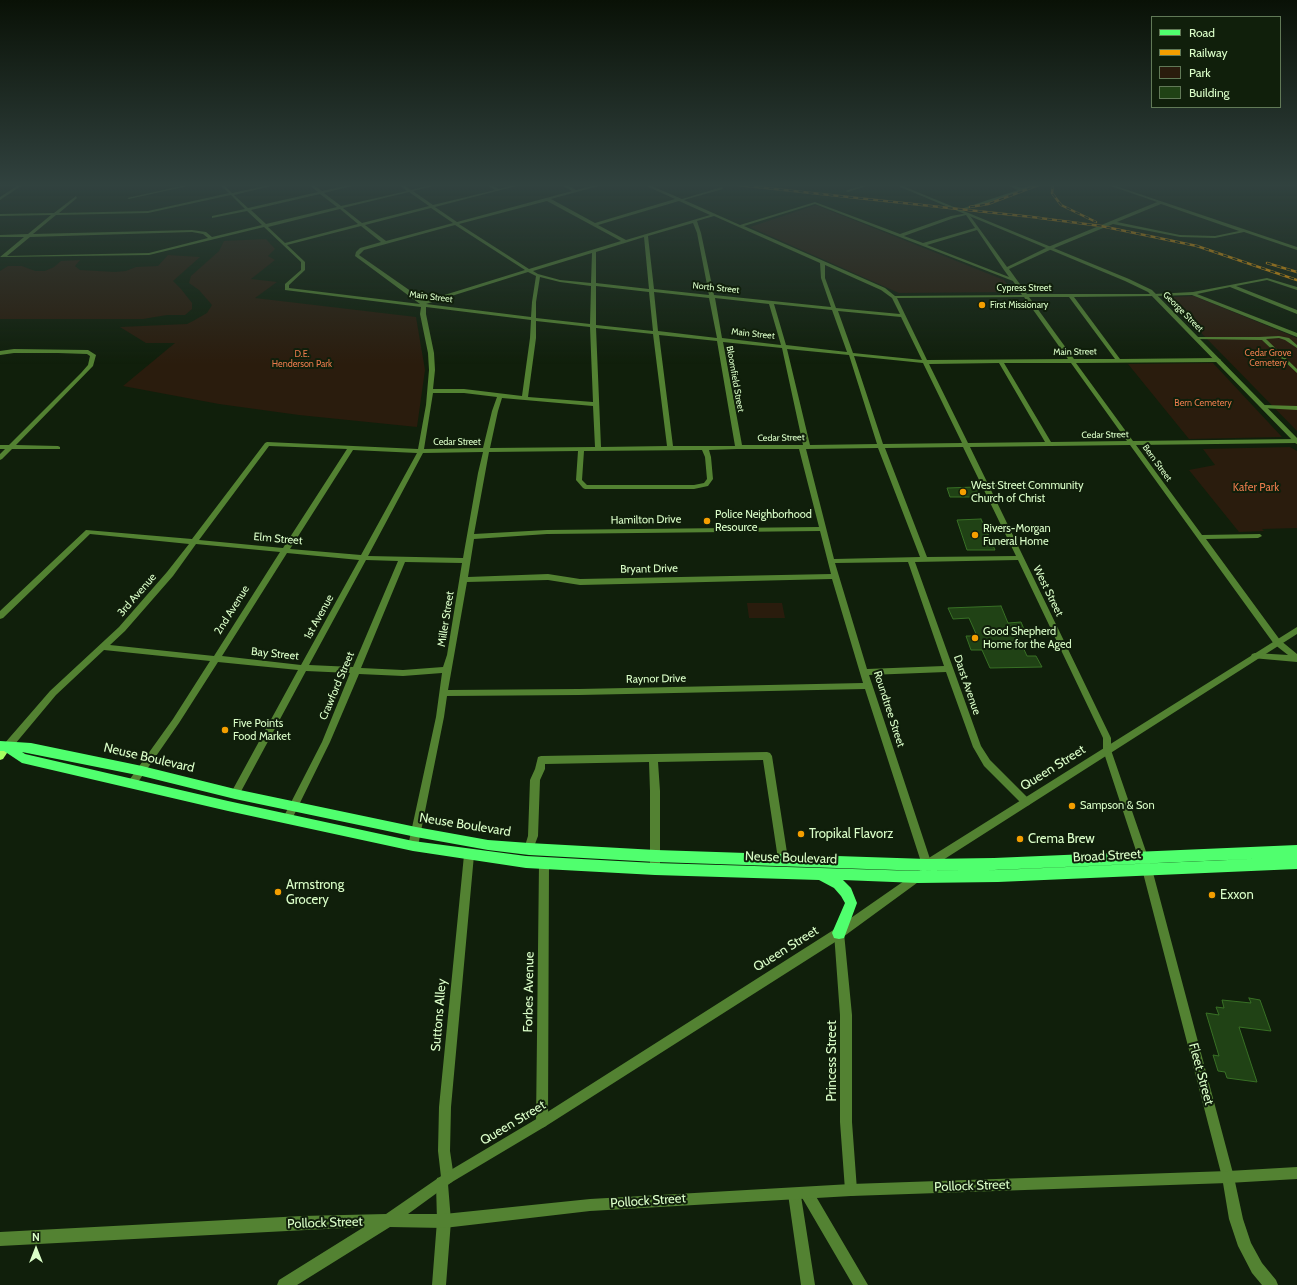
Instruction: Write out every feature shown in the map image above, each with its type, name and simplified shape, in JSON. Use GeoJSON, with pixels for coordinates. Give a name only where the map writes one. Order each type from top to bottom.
{"type":"FeatureCollection","features":[{"type":"Feature","properties":{"kind":"main road","name":"Neuse Boulevard"},"geometry":{"type":"LineString","coordinates":[[2,750],[31,748],[142,771],[235,794],[416,832],[488,844],[529,849],[656,856],[927,865]]}},
{"type":"Feature","properties":{"kind":"main road","name":"Neuse Boulevard"},"geometry":{"type":"LineString","coordinates":[[2,750],[22,758],[133,782],[228,806],[413,846],[469,855],[544,864],[655,869],[918,876]]}},
{"type":"Feature","properties":{"kind":"main road","name":"Broad Street"},"geometry":{"type":"LineString","coordinates":[[918,876],[998,876],[1297,851]]}},
{"type":"Feature","properties":{"kind":"main road","name":"Broad Street"},"geometry":{"type":"LineString","coordinates":[[927,865],[1297,863]]}},
{"type":"Feature","properties":{"kind":"main road"},"geometry":{"type":"LineString","coordinates":[[821,874],[838,884],[846,892],[851,903],[839,933]]}},
{"type":"Feature","properties":{"kind":"street"},"geometry":{"type":"LineString","coordinates":[[18,244],[2,258],[142,255],[190,244]]}},
{"type":"Feature","properties":{"kind":"street","name":"Main Street"},"geometry":{"type":"LineString","coordinates":[[285,244],[294,255],[303,262],[304,266],[303,270],[288,285],[287,289],[594,326],[925,362],[1218,360]]}},
{"type":"Feature","properties":{"kind":"street"},"geometry":{"type":"LineString","coordinates":[[382,244],[358,252],[358,255],[423,305],[620,244]]}},
{"type":"Feature","properties":{"kind":"street","name":"North Street"},"geometry":{"type":"LineString","coordinates":[[487,244],[538,276],[554,280],[902,316]]}},
{"type":"Feature","properties":{"kind":"street"},"geometry":{"type":"LineString","coordinates":[[647,244],[670,448]]}},
{"type":"Feature","properties":{"kind":"street","name":"Bloomfield Street"},"geometry":{"type":"LineString","coordinates":[[701,244],[738,448]]}},
{"type":"Feature","properties":{"kind":"street"},"geometry":{"type":"LineString","coordinates":[[781,244],[888,291],[894,297]]}},
{"type":"Feature","properties":{"kind":"street","name":"Bern Street"},"geometry":{"type":"LineString","coordinates":[[988,244],[1131,443],[1277,642],[1297,659]]}},
{"type":"Feature","properties":{"kind":"street","name":"George Street"},"geometry":{"type":"LineString","coordinates":[[1040,244],[1135,284],[1155,295],[1296,442]]}},
{"type":"Feature","properties":{"kind":"street"},"geometry":{"type":"LineString","coordinates":[[1006,268],[1059,244]]}},
{"type":"Feature","properties":{"kind":"street"},"geometry":{"type":"LineString","coordinates":[[1280,244],[1297,250]]}},
{"type":"Feature","properties":{"kind":"street"},"geometry":{"type":"LineString","coordinates":[[922,245],[1014,280]]}},
{"type":"Feature","properties":{"kind":"street"},"geometry":{"type":"LineString","coordinates":[[594,252],[594,326],[598,449]]}},
{"type":"Feature","properties":{"kind":"street"},"geometry":{"type":"LineString","coordinates":[[822,262],[823,278],[852,355],[881,446],[925,560]]}},
{"type":"Feature","properties":{"kind":"street"},"geometry":{"type":"LineString","coordinates":[[525,398],[533,338],[533,318],[538,276]]}},
{"type":"Feature","properties":{"kind":"street","name":"Cypress Street"},"geometry":{"type":"LineString","coordinates":[[894,297],[1155,295],[1193,293],[1267,279],[1297,290]]}},
{"type":"Feature","properties":{"kind":"street"},"geometry":{"type":"LineString","coordinates":[[1231,286],[1297,312]]}},
{"type":"Feature","properties":{"kind":"street"},"geometry":{"type":"LineString","coordinates":[[1193,293],[1297,335]]}},
{"type":"Feature","properties":{"kind":"street"},"geometry":{"type":"LineString","coordinates":[[1071,296],[1119,361]]}},
{"type":"Feature","properties":{"kind":"street","name":"West Street"},"geometry":{"type":"LineString","coordinates":[[894,297],[1088,695],[1107,738],[1107,750],[1145,863]]}},
{"type":"Feature","properties":{"kind":"street","name":"Roundtree Street"},"geometry":{"type":"LineString","coordinates":[[771,302],[784,347],[823,528],[835,576],[861,657],[868,686],[927,865]]}},
{"type":"Feature","properties":{"kind":"street","name":"1st Avenue"},"geometry":{"type":"LineString","coordinates":[[235,794],[365,558],[421,451],[431,391],[431,353],[423,314],[423,305]]}},
{"type":"Feature","properties":{"kind":"street"},"geometry":{"type":"LineString","coordinates":[[1197,338],[1279,337],[1287,339],[1297,347]]}},
{"type":"Feature","properties":{"kind":"street"},"geometry":{"type":"LineString","coordinates":[[1256,338],[1263,339],[1297,372]]}},
{"type":"Feature","properties":{"kind":"street"},"geometry":{"type":"LineString","coordinates":[[0,353],[14,351],[58,351],[88,352],[94,355],[91,365],[83,374],[0,458]]}},
{"type":"Feature","properties":{"kind":"street"},"geometry":{"type":"LineString","coordinates":[[1001,362],[1049,444]]}},
{"type":"Feature","properties":{"kind":"street"},"geometry":{"type":"LineString","coordinates":[[1289,364],[1297,364]]}},
{"type":"Feature","properties":{"kind":"street"},"geometry":{"type":"LineString","coordinates":[[431,391],[464,391],[500,396],[596,404]]}},
{"type":"Feature","properties":{"kind":"street","name":"Miller Street"},"geometry":{"type":"LineString","coordinates":[[413,846],[444,692],[447,670],[452,655],[470,537],[486,451],[500,396]]}},
{"type":"Feature","properties":{"kind":"street"},"geometry":{"type":"LineString","coordinates":[[1264,408],[1297,408]]}},
{"type":"Feature","properties":{"kind":"street","name":"Cedar Street"},"geometry":{"type":"LineString","coordinates":[[267,444],[350,449],[486,451],[1296,442]]}},
{"type":"Feature","properties":{"kind":"street","name":"3rd Avenue"},"geometry":{"type":"LineString","coordinates":[[2,750],[53,693],[122,629],[170,574],[267,444]]}},
{"type":"Feature","properties":{"kind":"street"},"geometry":{"type":"LineString","coordinates":[[0,447],[58,448]]}},
{"type":"Feature","properties":{"kind":"street"},"geometry":{"type":"LineString","coordinates":[[581,449],[579,477],[580,483],[585,487],[694,487],[706,485],[710,479],[708,457],[705,448]]}},
{"type":"Feature","properties":{"kind":"street","name":"2nd Avenue"},"geometry":{"type":"LineString","coordinates":[[133,782],[142,771],[215,659],[350,449]]}},
{"type":"Feature","properties":{"kind":"street"},"geometry":{"type":"LineString","coordinates":[[985,486],[1065,488]]}},
{"type":"Feature","properties":{"kind":"street","name":"Hamilton Drive"},"geometry":{"type":"LineString","coordinates":[[470,537],[547,532],[823,528]]}},
{"type":"Feature","properties":{"kind":"street","name":"Elm Street"},"geometry":{"type":"LineString","coordinates":[[0,616],[88,532],[365,558],[467,561]]}},
{"type":"Feature","properties":{"kind":"street"},"geometry":{"type":"LineString","coordinates":[[1201,537],[1258,536]]}},
{"type":"Feature","properties":{"kind":"street"},"geometry":{"type":"LineString","coordinates":[[831,561],[1020,558]]}},
{"type":"Feature","properties":{"kind":"street","name":"Crawford Street"},"geometry":{"type":"LineString","coordinates":[[288,818],[326,742],[402,560]]}},
{"type":"Feature","properties":{"kind":"street","name":"Darst Avenue"},"geometry":{"type":"LineString","coordinates":[[911,560],[977,747],[987,763],[1026,802]]}},
{"type":"Feature","properties":{"kind":"street","name":"Bryant Drive"},"geometry":{"type":"LineString","coordinates":[[463,580],[548,577],[580,582],[835,576]]}},
{"type":"Feature","properties":{"kind":"street","name":"Queen Street"},"geometry":{"type":"LineString","coordinates":[[284,1285],[388,1220],[445,1180],[542,1122],[839,933],[918,876],[927,865],[1297,630]]}},
{"type":"Feature","properties":{"kind":"street","name":"Bay Street"},"geometry":{"type":"LineString","coordinates":[[102,647],[356,672],[403,673],[447,670]]}},
{"type":"Feature","properties":{"kind":"street"},"geometry":{"type":"LineString","coordinates":[[1255,656],[1297,659]]}},
{"type":"Feature","properties":{"kind":"street"},"geometry":{"type":"LineString","coordinates":[[864,672],[950,668]]}},
{"type":"Feature","properties":{"kind":"street","name":"Raynor Drive"},"geometry":{"type":"LineString","coordinates":[[444,692],[579,692],[868,686]]}},
{"type":"Feature","properties":{"kind":"street"},"geometry":{"type":"LineString","coordinates":[[529,849],[533,836],[535,780],[540,769],[541,760],[767,756],[783,860]]}},
{"type":"Feature","properties":{"kind":"street"},"geometry":{"type":"LineString","coordinates":[[653,758],[656,856],[655,869]]}},
{"type":"Feature","properties":{"kind":"street","name":"Suttons Alley"},"geometry":{"type":"LineString","coordinates":[[439,1285],[444,1221],[445,1107],[469,855]]}},
{"type":"Feature","properties":{"kind":"street","name":"Fleet Street"},"geometry":{"type":"LineString","coordinates":[[1145,863],[1228,1177],[1236,1219],[1245,1246],[1267,1284]]}},
{"type":"Feature","properties":{"kind":"street","name":"Forbes Avenue"},"geometry":{"type":"LineString","coordinates":[[542,1122],[544,864]]}},
{"type":"Feature","properties":{"kind":"street","name":"Princess Street"},"geometry":{"type":"LineString","coordinates":[[839,933],[846,1015],[846,1122],[851,1190]]}},
{"type":"Feature","properties":{"kind":"street","name":"Pollock Street"},"geometry":{"type":"LineString","coordinates":[[0,1239],[388,1220],[444,1221],[590,1205],[851,1190],[1228,1177],[1297,1173]]}},
{"type":"Feature","properties":{"kind":"street"},"geometry":{"type":"LineString","coordinates":[[800,1193],[808,1285]]}},
{"type":"Feature","properties":{"kind":"street"},"geometry":{"type":"LineString","coordinates":[[800,1193],[861,1285]]}},
{"type":"Feature","properties":{"kind":"green space","name":"D.E. Henderson Park"},"geometry":{"type":"Polygon","coordinates":[[[223,244],[270,244],[275,249],[268,256],[275,260],[251,279],[277,282],[255,298],[416,317],[425,370],[417,427],[299,415],[219,404],[123,386],[175,343],[146,343],[120,327],[187,324],[207,313],[212,305],[199,290],[189,283],[191,276],[219,251],[223,244]]]}},
{"type":"Feature","properties":{"kind":"green space"},"geometry":{"type":"Polygon","coordinates":[[[788,244],[914,244],[1004,280],[1013,292],[899,293],[788,244]]]}},
{"type":"Feature","properties":{"kind":"green space"},"geometry":{"type":"Polygon","coordinates":[[[168,255],[200,257],[173,281],[192,303],[192,309],[185,315],[167,315],[143,319],[0,319],[0,271],[8,266],[22,266],[35,271],[45,271],[54,267],[61,261],[80,260],[75,266],[80,270],[115,272],[126,271],[136,267],[158,266],[168,255]]]}},
{"type":"Feature","properties":{"kind":"green space","name":"Cedar Grove Cemetery"},"geometry":{"type":"Polygon","coordinates":[[[1194,296],[1297,338],[1297,431],[1168,299],[1168,297],[1194,296]]]}},
{"type":"Feature","properties":{"kind":"green space","name":"Bern Cemetery"},"geometry":{"type":"Polygon","coordinates":[[[1213,363],[1282,437],[1189,439],[1128,364],[1213,363]]]}},
{"type":"Feature","properties":{"kind":"green space","name":"Kafer Park"},"geometry":{"type":"Polygon","coordinates":[[[1290,447],[1297,451],[1297,528],[1262,529],[1264,531],[1239,532],[1189,470],[1215,465],[1203,449],[1290,447]]]}},
{"type":"Feature","properties":{"kind":"green space"},"geometry":{"type":"Polygon","coordinates":[[[747,603],[782,603],[785,618],[749,618],[747,603]]]}},
{"type":"Feature","properties":{"kind":"building","name":"West Street Community Church of Christ"},"geometry":{"type":"Polygon","coordinates":[[[976,487],[980,497],[950,497],[947,488],[976,487]]]}},
{"type":"Feature","properties":{"kind":"building","name":"Rivers-Morgan Funeral Home"},"geometry":{"type":"Polygon","coordinates":[[[981,519],[995,550],[967,550],[957,520],[981,519]]]}},
{"type":"Feature","properties":{"kind":"building","name":"Good Shepherd Home for the Aged"},"geometry":{"type":"Polygon","coordinates":[[[1001,606],[1008,623],[1021,622],[1026,634],[1017,634],[1027,656],[1036,656],[1042,667],[990,668],[982,650],[971,650],[966,636],[977,636],[969,618],[953,619],[948,608],[1001,606]]]}},
{"type":"Feature","properties":{"kind":"building"},"geometry":{"type":"Polygon","coordinates":[[[1249,998],[1260,1000],[1271,1031],[1239,1027],[1257,1082],[1227,1078],[1225,1072],[1218,1071],[1213,1055],[1219,1056],[1206,1013],[1219,1015],[1216,1007],[1224,1008],[1222,1000],[1251,1003],[1249,998]]]}},
{"type":"Feature","properties":{"kind":"railway"},"geometry":{"type":"LineString","coordinates":[[1187,244],[1297,280]]}},
{"type":"Feature","properties":{"kind":"railway"},"geometry":{"type":"LineString","coordinates":[[1267,263],[1297,272]]}},
{"type":"Feature","properties":{"kind":"place","name":"First Missionary"},"geometry":{"type":"Point","coordinates":[982,305]}},
{"type":"Feature","properties":{"kind":"place","name":"West Street Community Church of Christ"},"geometry":{"type":"Point","coordinates":[963,492]}},
{"type":"Feature","properties":{"kind":"place","name":"Police Neighborhood Resource"},"geometry":{"type":"Point","coordinates":[707,521]}},
{"type":"Feature","properties":{"kind":"place","name":"Rivers-Morgan Funeral Home"},"geometry":{"type":"Point","coordinates":[975,535]}},
{"type":"Feature","properties":{"kind":"place","name":"Good Shepherd Home for the Aged"},"geometry":{"type":"Point","coordinates":[975,638]}},
{"type":"Feature","properties":{"kind":"place","name":"Five Points Food Market"},"geometry":{"type":"Point","coordinates":[225,730]}},
{"type":"Feature","properties":{"kind":"place","name":"Sampson & Son"},"geometry":{"type":"Point","coordinates":[1072,806]}},
{"type":"Feature","properties":{"kind":"place","name":"Tropikal Flavorz"},"geometry":{"type":"Point","coordinates":[801,834]}},
{"type":"Feature","properties":{"kind":"place","name":"Crema Brew"},"geometry":{"type":"Point","coordinates":[1020,839]}},
{"type":"Feature","properties":{"kind":"place","name":"Armstrong Grocery"},"geometry":{"type":"Point","coordinates":[278,892]}},
{"type":"Feature","properties":{"kind":"place","name":"Exxon"},"geometry":{"type":"Point","coordinates":[1212,895]}}]}
